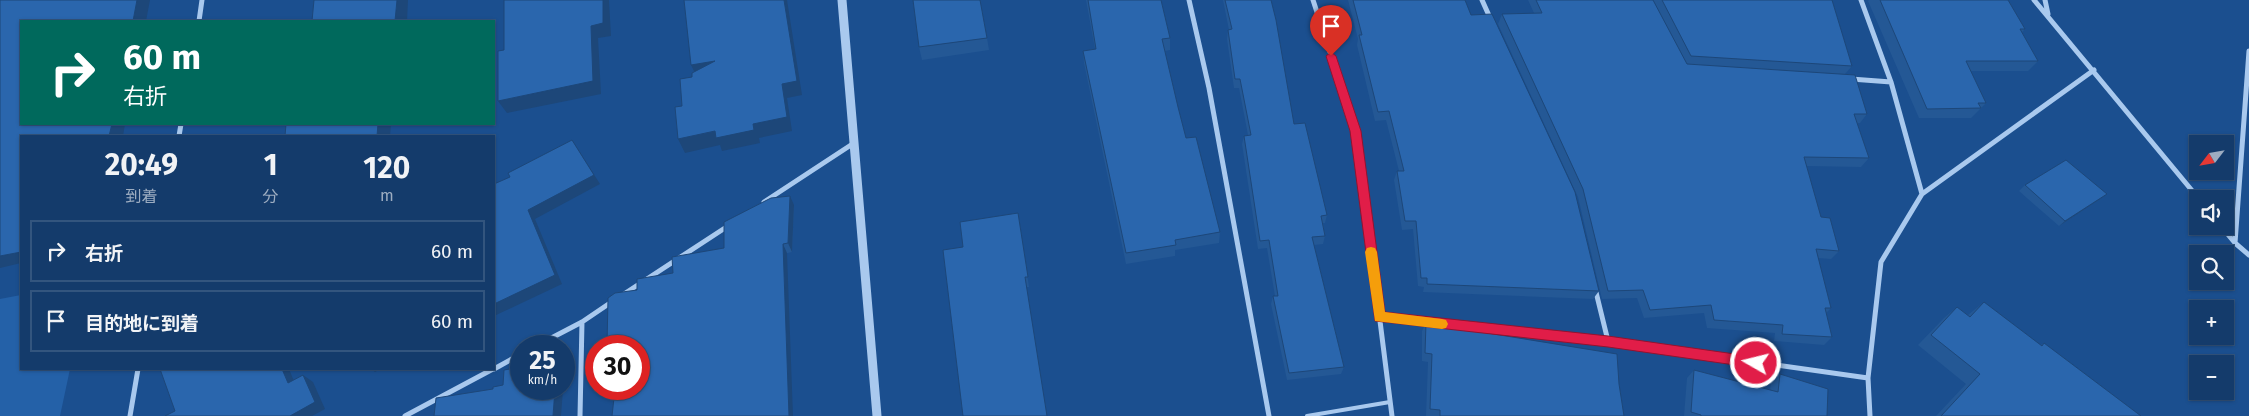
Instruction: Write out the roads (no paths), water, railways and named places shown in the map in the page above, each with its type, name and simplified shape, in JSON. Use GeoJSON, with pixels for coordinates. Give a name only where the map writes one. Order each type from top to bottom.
{"type":"FeatureCollection","features":[{"type":"Feature","properties":{"kind":"street"},"geometry":{"type":"LineString","coordinates":[[199,20],[202,0]]}},
{"type":"Feature","properties":{"kind":"street"},"geometry":{"type":"LineString","coordinates":[[842,0],[877,416]]}},
{"type":"Feature","properties":{"kind":"street"},"geometry":{"type":"LineString","coordinates":[[1189,0],[1209,88],[1269,416]]}},
{"type":"Feature","properties":{"kind":"street"},"geometry":{"type":"LineString","coordinates":[[1313,0],[1356,131],[1392,416]]}},
{"type":"Feature","properties":{"kind":"street"},"geometry":{"type":"LineString","coordinates":[[1482,0],[1495,27]]}},
{"type":"Feature","properties":{"kind":"street"},"geometry":{"type":"LineString","coordinates":[[1861,0],[1891,82],[1922,194]]}},
{"type":"Feature","properties":{"kind":"street"},"geometry":{"type":"LineString","coordinates":[[2034,0],[2192,190]]}},
{"type":"Feature","properties":{"kind":"street"},"geometry":{"type":"LineString","coordinates":[[2045,0],[2048,16]]}},
{"type":"Feature","properties":{"kind":"street"},"geometry":{"type":"LineString","coordinates":[[2235,243],[2249,51]]}},
{"type":"Feature","properties":{"kind":"street"},"geometry":{"type":"LineString","coordinates":[[1870,416],[1868,378],[1881,262],[1922,194],[2094,70]]}},
{"type":"Feature","properties":{"kind":"street"},"geometry":{"type":"LineString","coordinates":[[1842,79],[1891,82]]}},
{"type":"Feature","properties":{"kind":"street"},"geometry":{"type":"LineString","coordinates":[[755,208],[854,143]]}},
{"type":"Feature","properties":{"kind":"street"},"geometry":{"type":"LineString","coordinates":[[557,335],[582,322],[730,224]]}},
{"type":"Feature","properties":{"kind":"street"},"geometry":{"type":"LineString","coordinates":[[2228,235],[2249,255]]}},
{"type":"Feature","properties":{"kind":"street"},"geometry":{"type":"LineString","coordinates":[[1594,284],[1608,342]]}},
{"type":"Feature","properties":{"kind":"street"},"geometry":{"type":"LineString","coordinates":[[1379,317],[1608,342],[1868,378]]}},
{"type":"Feature","properties":{"kind":"street"},"geometry":{"type":"LineString","coordinates":[[580,416],[582,322]]}},
{"type":"Feature","properties":{"kind":"street"},"geometry":{"type":"LineString","coordinates":[[495,368],[510,360]]}},
{"type":"Feature","properties":{"kind":"street"},"geometry":{"type":"LineString","coordinates":[[130,416],[138,370]]}},
{"type":"Feature","properties":{"kind":"street"},"geometry":{"type":"LineString","coordinates":[[405,416],[492,370]]}},
{"type":"Feature","properties":{"kind":"lane"},"geometry":{"type":"LineString","coordinates":[[1307,416],[1390,402]]}}]}
